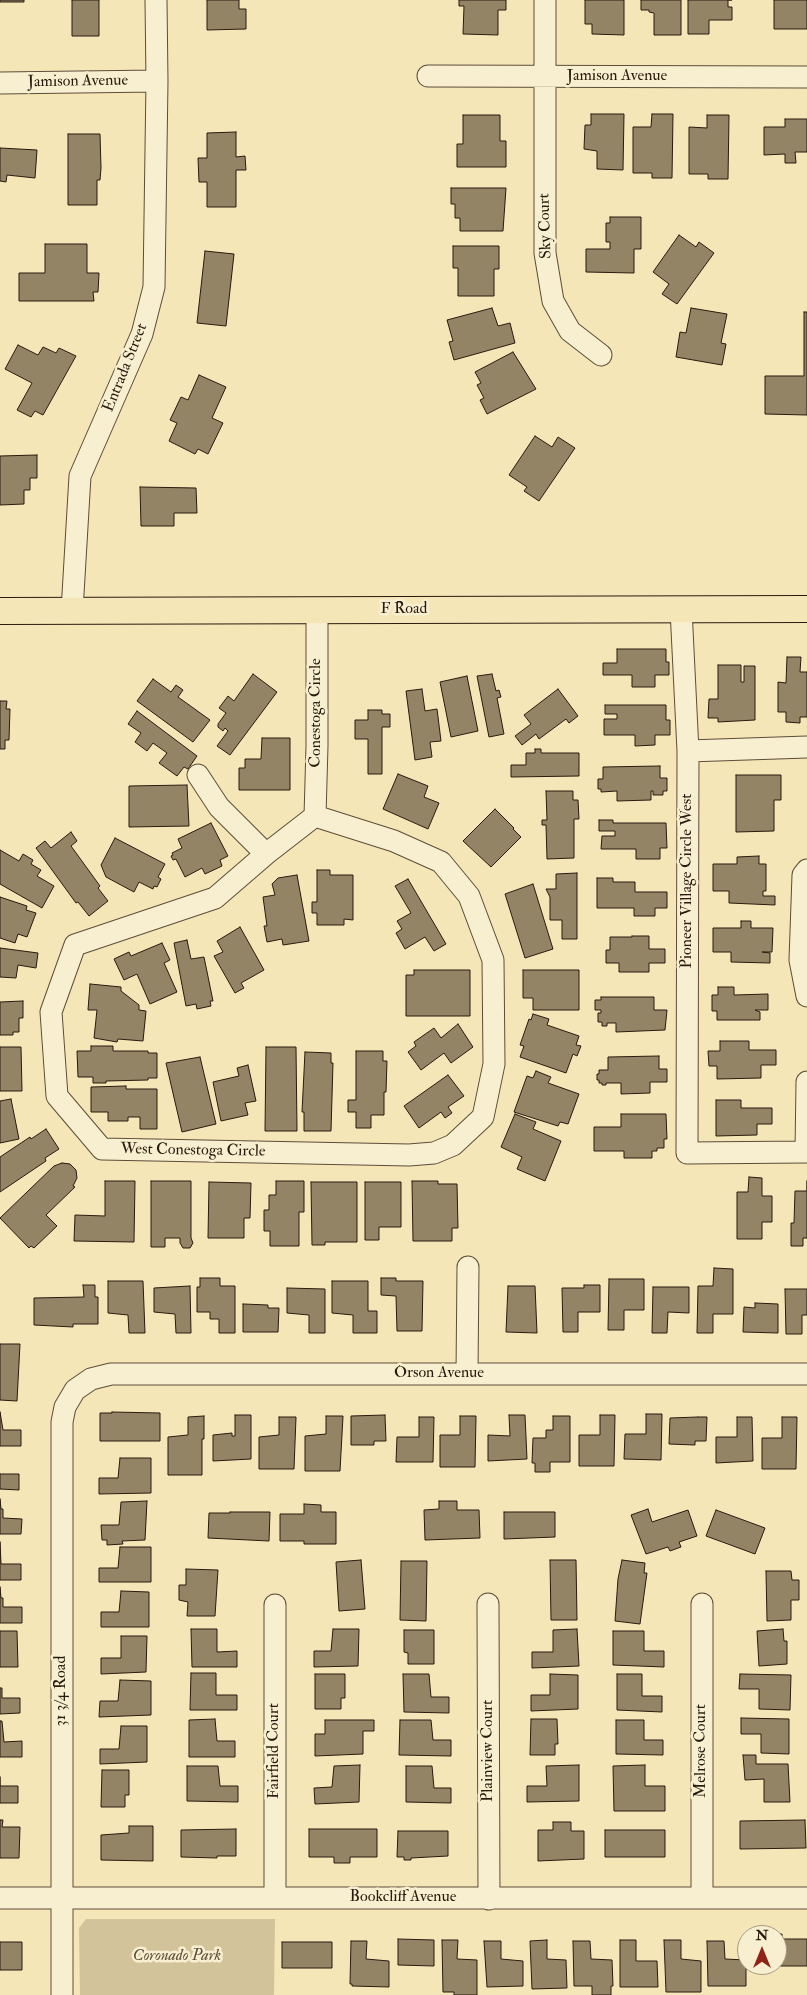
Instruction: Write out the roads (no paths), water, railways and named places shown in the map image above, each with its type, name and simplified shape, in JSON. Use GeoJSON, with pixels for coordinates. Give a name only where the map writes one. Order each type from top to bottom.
{"type":"FeatureCollection","features":[{"type":"Feature","properties":{"kind":"main road","name":"F Road"},"geometry":{"type":"LineString","coordinates":[[0,611],[807,609]]}},
{"type":"Feature","properties":{"kind":"street","name":"Entrada Street"},"geometry":{"type":"LineString","coordinates":[[72,611],[80,476],[142,334],[154,287],[157,81],[156,0]]}},
{"type":"Feature","properties":{"kind":"street","name":"Sky Court"},"geometry":{"type":"LineString","coordinates":[[545,0],[545,253],[553,301],[570,331],[601,355]]}},
{"type":"Feature","properties":{"kind":"street","name":"Jamison Avenue"},"geometry":{"type":"LineString","coordinates":[[428,76],[807,77]]}},
{"type":"Feature","properties":{"kind":"street","name":"Jamison Avenue"},"geometry":{"type":"LineString","coordinates":[[0,83],[157,81]]}},
{"type":"Feature","properties":{"kind":"street","name":"Pioneer Village Circle West"},"geometry":{"type":"LineString","coordinates":[[680,609],[688,751],[687,1154],[807,1152]]}},
{"type":"Feature","properties":{"kind":"street","name":"Conestoga Circle"},"geometry":{"type":"LineString","coordinates":[[315,816],[317,610]]}},
{"type":"Feature","properties":{"kind":"street"},"geometry":{"type":"LineString","coordinates":[[688,751],[807,747]]}},
{"type":"Feature","properties":{"kind":"street"},"geometry":{"type":"LineString","coordinates":[[198,775],[219,807],[266,854]]}},
{"type":"Feature","properties":{"kind":"street","name":"West Conestoga Circle"},"geometry":{"type":"LineString","coordinates":[[315,816],[394,841],[441,862],[470,896],[493,960],[494,1064],[483,1117],[454,1145],[434,1153],[409,1155],[102,1149],[57,1096],[51,1012],[75,945],[215,898],[266,854],[315,816]]}},
{"type":"Feature","properties":{"kind":"street"},"geometry":{"type":"LineString","coordinates":[[807,870],[803,874],[800,960],[807,996]]}},
{"type":"Feature","properties":{"kind":"street"},"geometry":{"type":"LineString","coordinates":[[807,1082],[807,1152]]}},
{"type":"Feature","properties":{"kind":"street"},"geometry":{"type":"LineString","coordinates":[[467,1374],[468,1267]]}},
{"type":"Feature","properties":{"kind":"street","name":"Orson Avenue"},"geometry":{"type":"LineString","coordinates":[[75,1390],[91,1379],[111,1374],[807,1374]]}},
{"type":"Feature","properties":{"kind":"street","name":"31 3/4 Road"},"geometry":{"type":"LineString","coordinates":[[62,1995],[62,1422],[65,1407],[75,1390]]}},
{"type":"Feature","properties":{"kind":"street","name":"Plainview Court"},"geometry":{"type":"LineString","coordinates":[[488,1604],[489,1898]]}},
{"type":"Feature","properties":{"kind":"street","name":"Melrose Court"},"geometry":{"type":"LineString","coordinates":[[702,1604],[702,1898]]}},
{"type":"Feature","properties":{"kind":"street","name":"Fairfield Court"},"geometry":{"type":"LineString","coordinates":[[275,1605],[275,1898]]}},
{"type":"Feature","properties":{"kind":"street","name":"Bookcliff Avenue"},"geometry":{"type":"LineString","coordinates":[[0,1898],[807,1898]]}},
{"type":"Feature","properties":{"kind":"park label","name":"Coronado Park"},"geometry":{"type":"Point","coordinates":[177,1957]}}]}
